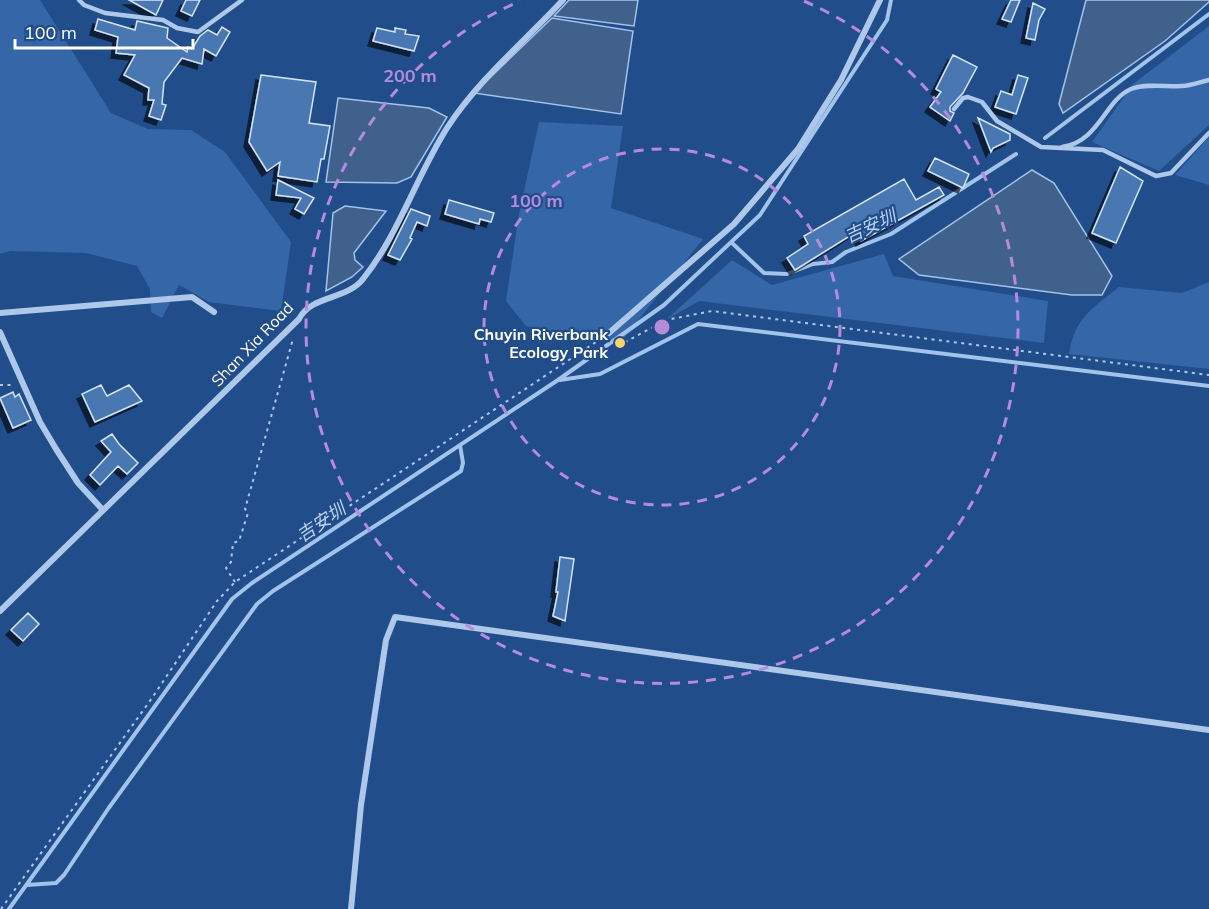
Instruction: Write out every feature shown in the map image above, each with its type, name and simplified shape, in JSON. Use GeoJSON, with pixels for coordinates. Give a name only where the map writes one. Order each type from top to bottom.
{"type":"FeatureCollection","features":[{"type":"Feature","properties":{"kind":"street","name":"Shan Xia Road"},"geometry":{"type":"LineString","coordinates":[[0,611],[299,319],[303,310],[353,289],[360,283],[392,235],[425,165],[471,93],[563,0]]}},
{"type":"Feature","properties":{"kind":"street"},"geometry":{"type":"LineString","coordinates":[[609,333],[734,224],[798,149],[841,80],[880,0]]}},
{"type":"Feature","properties":{"kind":"street"},"geometry":{"type":"LineString","coordinates":[[0,313],[192,297],[214,312]]}},
{"type":"Feature","properties":{"kind":"street"},"geometry":{"type":"LineString","coordinates":[[0,332],[51,440],[78,483],[102,509]]}},
{"type":"Feature","properties":{"kind":"street"},"geometry":{"type":"LineString","coordinates":[[351,909],[368,758],[386,640],[395,617],[1209,730]]}},
{"type":"Feature","properties":{"kind":"lane"},"geometry":{"type":"LineString","coordinates":[[79,0],[84,5],[105,14],[163,20],[177,28],[198,32],[242,0]]}},
{"type":"Feature","properties":{"kind":"lane"},"geometry":{"type":"LineString","coordinates":[[1051,148],[1066,147],[1080,141],[1131,88],[1184,86],[1209,80]]}},
{"type":"Feature","properties":{"kind":"lane"},"geometry":{"type":"LineString","coordinates":[[954,109],[963,98],[968,97],[982,102],[997,121],[1041,147],[1103,150],[1156,176],[1171,172],[1209,133]]}},
{"type":"Feature","properties":{"kind":"path"},"geometry":{"type":"LineString","coordinates":[[618,346],[666,320],[712,310],[1209,375]]}},
{"type":"Feature","properties":{"kind":"path"},"geometry":{"type":"LineString","coordinates":[[235,582],[226,568],[231,562],[233,543],[239,541],[248,513],[245,509],[299,319]]}},
{"type":"Feature","properties":{"kind":"path"},"geometry":{"type":"LineString","coordinates":[[1,909],[152,698],[217,601],[235,582],[609,333]]}},
{"type":"Feature","properties":{"kind":"shaded area"},"geometry":{"type":"Polygon","coordinates":[[[0,0],[40,0],[111,113],[148,129],[191,130],[225,152],[291,242],[281,311],[209,302],[179,285],[162,318],[151,312],[150,289],[137,266],[86,253],[10,251],[0,254],[0,0]]]}},
{"type":"Feature","properties":{"kind":"shaded area"},"geometry":{"type":"Polygon","coordinates":[[[569,0],[638,0],[634,26],[554,16],[569,0]]]}},
{"type":"Feature","properties":{"kind":"shaded area"},"geometry":{"type":"Polygon","coordinates":[[[1086,0],[1209,0],[1209,2],[1165,41],[1063,113],[1059,104],[1086,0]]]}},
{"type":"Feature","properties":{"kind":"shaded area"},"geometry":{"type":"Polygon","coordinates":[[[552,18],[633,31],[621,114],[474,93],[552,18]]]}},
{"type":"Feature","properties":{"kind":"shaded area"},"geometry":{"type":"Polygon","coordinates":[[[1209,26],[1209,125],[1159,171],[1092,142],[1133,84],[1209,26]]]}},
{"type":"Feature","properties":{"kind":"shaded area"},"geometry":{"type":"Polygon","coordinates":[[[338,98],[429,108],[447,117],[411,177],[397,183],[326,182],[338,98]]]}},
{"type":"Feature","properties":{"kind":"shaded area"},"geometry":{"type":"Polygon","coordinates":[[[539,122],[623,126],[611,208],[703,239],[620,343],[526,326],[506,301],[519,214],[539,122]]]}},
{"type":"Feature","properties":{"kind":"shaded area"},"geometry":{"type":"Polygon","coordinates":[[[1209,137],[1209,185],[1175,175],[1209,137]]]}},
{"type":"Feature","properties":{"kind":"shaded area"},"geometry":{"type":"Polygon","coordinates":[[[1032,170],[1054,183],[1112,276],[1102,295],[1072,295],[919,275],[899,259],[1032,170]]]}},
{"type":"Feature","properties":{"kind":"shaded area"},"geometry":{"type":"Polygon","coordinates":[[[345,206],[386,211],[354,253],[355,260],[363,267],[352,277],[326,291],[333,213],[345,206]]]}},
{"type":"Feature","properties":{"kind":"shaded area"},"geometry":{"type":"Polygon","coordinates":[[[884,254],[893,276],[1048,301],[1044,343],[699,301],[666,320],[732,260],[772,285],[884,254]]]}},
{"type":"Feature","properties":{"kind":"shaded area"},"geometry":{"type":"Polygon","coordinates":[[[1209,282],[1209,369],[1069,354],[1080,322],[1119,287],[1182,293],[1209,282]]]}},
{"type":"Feature","properties":{"kind":"building"},"geometry":{"type":"Polygon","coordinates":[[[129,0],[163,0],[156,15],[129,0]]]}},
{"type":"Feature","properties":{"kind":"building"},"geometry":{"type":"Polygon","coordinates":[[[186,0],[200,0],[192,16],[181,11],[186,0]]]}},
{"type":"Feature","properties":{"kind":"building"},"geometry":{"type":"Polygon","coordinates":[[[1011,0],[1020,0],[1011,22],[1002,19],[1011,0]]]}},
{"type":"Feature","properties":{"kind":"building"},"geometry":{"type":"Polygon","coordinates":[[[1033,3],[1045,9],[1039,20],[1035,40],[1026,38],[1033,3]]]}},
{"type":"Feature","properties":{"kind":"building"},"geometry":{"type":"Polygon","coordinates":[[[98,19],[135,30],[137,21],[168,28],[167,38],[187,52],[188,47],[192,49],[200,36],[208,30],[217,35],[222,27],[230,32],[216,56],[204,49],[202,64],[182,58],[164,82],[162,104],[166,105],[161,120],[149,116],[154,100],[148,100],[149,88],[124,75],[135,55],[116,53],[118,37],[95,30],[98,19]]]}},
{"type":"Feature","properties":{"kind":"building"},"geometry":{"type":"Polygon","coordinates":[[[377,28],[395,32],[395,28],[406,30],[405,34],[419,36],[414,51],[373,41],[377,28]]]}},
{"type":"Feature","properties":{"kind":"building"},"geometry":{"type":"Polygon","coordinates":[[[953,55],[977,67],[963,93],[950,107],[950,111],[954,113],[950,121],[930,107],[941,92],[936,89],[953,55]]]}},
{"type":"Feature","properties":{"kind":"building"},"geometry":{"type":"Polygon","coordinates":[[[261,75],[316,82],[309,123],[330,126],[317,182],[278,176],[280,162],[267,171],[249,142],[261,75]]]}},
{"type":"Feature","properties":{"kind":"building"},"geometry":{"type":"Polygon","coordinates":[[[1018,75],[1028,78],[1016,114],[995,107],[1001,91],[1012,95],[1018,75]]]}},
{"type":"Feature","properties":{"kind":"building"},"geometry":{"type":"Polygon","coordinates":[[[978,118],[1010,134],[1010,140],[993,148],[991,152],[978,118]]]}},
{"type":"Feature","properties":{"kind":"building"},"geometry":{"type":"Polygon","coordinates":[[[935,158],[969,174],[963,188],[928,171],[935,158]]]}},
{"type":"Feature","properties":{"kind":"building"},"geometry":{"type":"Polygon","coordinates":[[[1120,167],[1143,181],[1116,243],[1092,233],[1120,167]]]}},
{"type":"Feature","properties":{"kind":"building"},"geometry":{"type":"Polygon","coordinates":[[[904,179],[916,200],[939,187],[944,195],[861,241],[856,232],[795,270],[787,258],[808,244],[804,236],[904,179]]]}},
{"type":"Feature","properties":{"kind":"building"},"geometry":{"type":"Polygon","coordinates":[[[278,180],[314,198],[304,214],[295,209],[301,198],[276,195],[278,180]]]}},
{"type":"Feature","properties":{"kind":"building"},"geometry":{"type":"Polygon","coordinates":[[[449,200],[494,213],[491,222],[480,219],[479,224],[445,214],[449,200]]]}},
{"type":"Feature","properties":{"kind":"building"},"geometry":{"type":"Polygon","coordinates":[[[411,209],[430,216],[427,226],[417,222],[410,238],[412,239],[400,260],[388,255],[411,209]]]}},
{"type":"Feature","properties":{"kind":"building"},"geometry":{"type":"Polygon","coordinates":[[[101,385],[107,396],[129,385],[142,401],[95,422],[82,394],[101,385]]]}},
{"type":"Feature","properties":{"kind":"building"},"geometry":{"type":"Polygon","coordinates":[[[13,392],[15,397],[19,394],[31,420],[13,428],[0,398],[13,392]]]}},
{"type":"Feature","properties":{"kind":"building"},"geometry":{"type":"Polygon","coordinates":[[[112,434],[138,463],[127,474],[118,466],[100,485],[90,475],[111,452],[101,441],[112,434]]]}},
{"type":"Feature","properties":{"kind":"building"},"geometry":{"type":"Polygon","coordinates":[[[560,557],[574,559],[565,621],[553,616],[558,592],[556,592],[560,557]]]}},
{"type":"Feature","properties":{"kind":"building"},"geometry":{"type":"Polygon","coordinates":[[[28,613],[39,624],[23,641],[11,630],[28,613]]]}},
{"type":"Feature","properties":{"kind":"waterway","name":"吉安圳"},"geometry":{"type":"LineString","coordinates":[[9,909],[232,599],[252,583],[558,380],[664,305],[760,215],[887,20],[891,0]]}},
{"type":"Feature","properties":{"kind":"waterway","name":"吉安圳"},"geometry":{"type":"LineString","coordinates":[[1045,138],[1209,14]]}},
{"type":"Feature","properties":{"kind":"waterway","name":"吉安圳"},"geometry":{"type":"LineString","coordinates":[[732,243],[764,273],[787,274],[813,264],[832,262],[846,252],[891,234],[1016,154]]}},
{"type":"Feature","properties":{"kind":"waterway"},"geometry":{"type":"LineString","coordinates":[[560,380],[600,374],[698,324],[1209,386]]}},
{"type":"Feature","properties":{"kind":"waterway"},"geometry":{"type":"LineString","coordinates":[[27,885],[56,883],[64,875],[108,809],[257,604],[273,591],[461,471],[463,463],[460,445]]}},
{"type":"Feature","properties":{"kind":"place","name":"Chuyin Riverbank Ecology Park"},"geometry":{"type":"Point","coordinates":[620,343]}}]}
